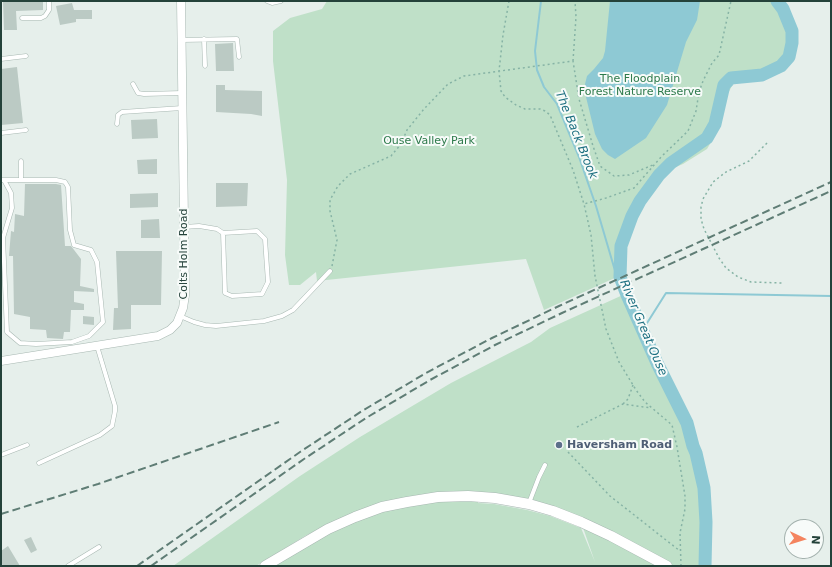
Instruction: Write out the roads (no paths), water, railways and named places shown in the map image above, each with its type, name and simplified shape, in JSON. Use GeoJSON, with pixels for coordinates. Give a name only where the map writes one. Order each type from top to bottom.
{"type":"FeatureCollection","features":[{"type":"Feature","properties":{"kind":"street","name":"Colts Holm Road"},"geometry":{"type":"LineString","coordinates":[[1,361],[158,336],[170,330],[177,323],[183,308],[185,295],[181,1]]}},
{"type":"Feature","properties":{"kind":"street"},"geometry":{"type":"LineString","coordinates":[[265,566],[328,529],[382,507],[438,497],[468,496],[495,498],[529,504],[553,511],[611,536],[663,564]]}},
{"type":"Feature","properties":{"kind":"lane"},"geometry":{"type":"LineString","coordinates":[[22,18],[41,18],[45,16],[49,10],[49,1]]}},
{"type":"Feature","properties":{"kind":"lane"},"geometry":{"type":"LineString","coordinates":[[267,1],[272,3],[281,1]]}},
{"type":"Feature","properties":{"kind":"lane"},"geometry":{"type":"LineString","coordinates":[[204,39],[205,66]]}},
{"type":"Feature","properties":{"kind":"lane"},"geometry":{"type":"LineString","coordinates":[[182,40],[237,39],[239,57]]}},
{"type":"Feature","properties":{"kind":"lane"},"geometry":{"type":"LineString","coordinates":[[1,59],[26,56]]}},
{"type":"Feature","properties":{"kind":"lane"},"geometry":{"type":"LineString","coordinates":[[133,84],[138,93],[182,93]]}},
{"type":"Feature","properties":{"kind":"lane"},"geometry":{"type":"LineString","coordinates":[[117,124],[118,115],[122,112],[182,108]]}},
{"type":"Feature","properties":{"kind":"lane"},"geometry":{"type":"LineString","coordinates":[[1,133],[26,130]]}},
{"type":"Feature","properties":{"kind":"lane"},"geometry":{"type":"LineString","coordinates":[[20,180],[21,161]]}},
{"type":"Feature","properties":{"kind":"lane"},"geometry":{"type":"LineString","coordinates":[[3,180],[56,180],[65,182],[68,187],[70,230],[74,245],[91,250],[97,262],[103,322],[89,336],[72,342],[36,344],[20,342],[7,332],[3,238],[12,208],[11,193],[3,180]]}},
{"type":"Feature","properties":{"kind":"lane"},"geometry":{"type":"LineString","coordinates":[[184,227],[199,226],[217,229],[223,233],[257,231],[265,238],[268,282],[262,294],[232,296],[225,293],[223,233]]}},
{"type":"Feature","properties":{"kind":"lane"},"geometry":{"type":"LineString","coordinates":[[180,316],[194,322],[216,326],[264,320],[282,316],[293,310],[330,271]]}},
{"type":"Feature","properties":{"kind":"lane"},"geometry":{"type":"LineString","coordinates":[[39,463],[100,435],[112,426],[115,406],[97,346]]}},
{"type":"Feature","properties":{"kind":"lane"},"geometry":{"type":"LineString","coordinates":[[1,455],[26,445]]}},
{"type":"Feature","properties":{"kind":"lane"},"geometry":{"type":"LineString","coordinates":[[529,504],[545,465]]}},
{"type":"Feature","properties":{"kind":"lane"},"geometry":{"type":"LineString","coordinates":[[68,566],[100,547]]}},
{"type":"Feature","properties":{"kind":"water"},"geometry":{"type":"Polygon","coordinates":[[[610,1],[700,1],[697,20],[686,42],[667,105],[646,138],[615,159],[602,149],[595,134],[586,97],[585,84],[587,76],[603,58],[610,1]]]}},
{"type":"Feature","properties":{"kind":"waterway","name":"The Back Brook"},"geometry":{"type":"LineString","coordinates":[[541,1],[535,51],[537,70],[544,87],[557,104],[579,157],[596,206],[616,274]]}},
{"type":"Feature","properties":{"kind":"waterway","name":"River Great Ouse"},"geometry":{"type":"LineString","coordinates":[[705,566],[706,522],[704,488],[696,453],[687,423],[657,363],[620,277],[621,246],[632,216],[640,201],[659,175],[671,163],[707,138],[715,124],[724,85],[731,78],[762,75],[781,66],[789,57],[792,43],[792,31],[783,9],[777,1]]}},
{"type":"Feature","properties":{"kind":"waterway"},"geometry":{"type":"LineString","coordinates":[[642,331],[666,293],[831,296]]}},
{"type":"Feature","properties":{"kind":"railway"},"geometry":{"type":"LineString","coordinates":[[137,566],[300,452],[362,411],[426,373],[492,338],[559,306],[831,182]]}},
{"type":"Feature","properties":{"kind":"railway"},"geometry":{"type":"LineString","coordinates":[[151,566],[304,459],[366,418],[430,380],[495,345],[562,313],[831,191]]}},
{"type":"Feature","properties":{"kind":"railway"},"geometry":{"type":"LineString","coordinates":[[1,514],[98,484],[279,422]]}},
{"type":"Feature","properties":{"kind":"place","name":"Haversham Road"},"geometry":{"type":"Point","coordinates":[559,445]}},
{"type":"Feature","properties":{"kind":"park label","name":"The Floodplain Forest Nature Reserve"},"geometry":{"type":"Point","coordinates":[640,85]}},
{"type":"Feature","properties":{"kind":"park label","name":"Ouse Valley Park"},"geometry":{"type":"Point","coordinates":[429,141]}}]}
